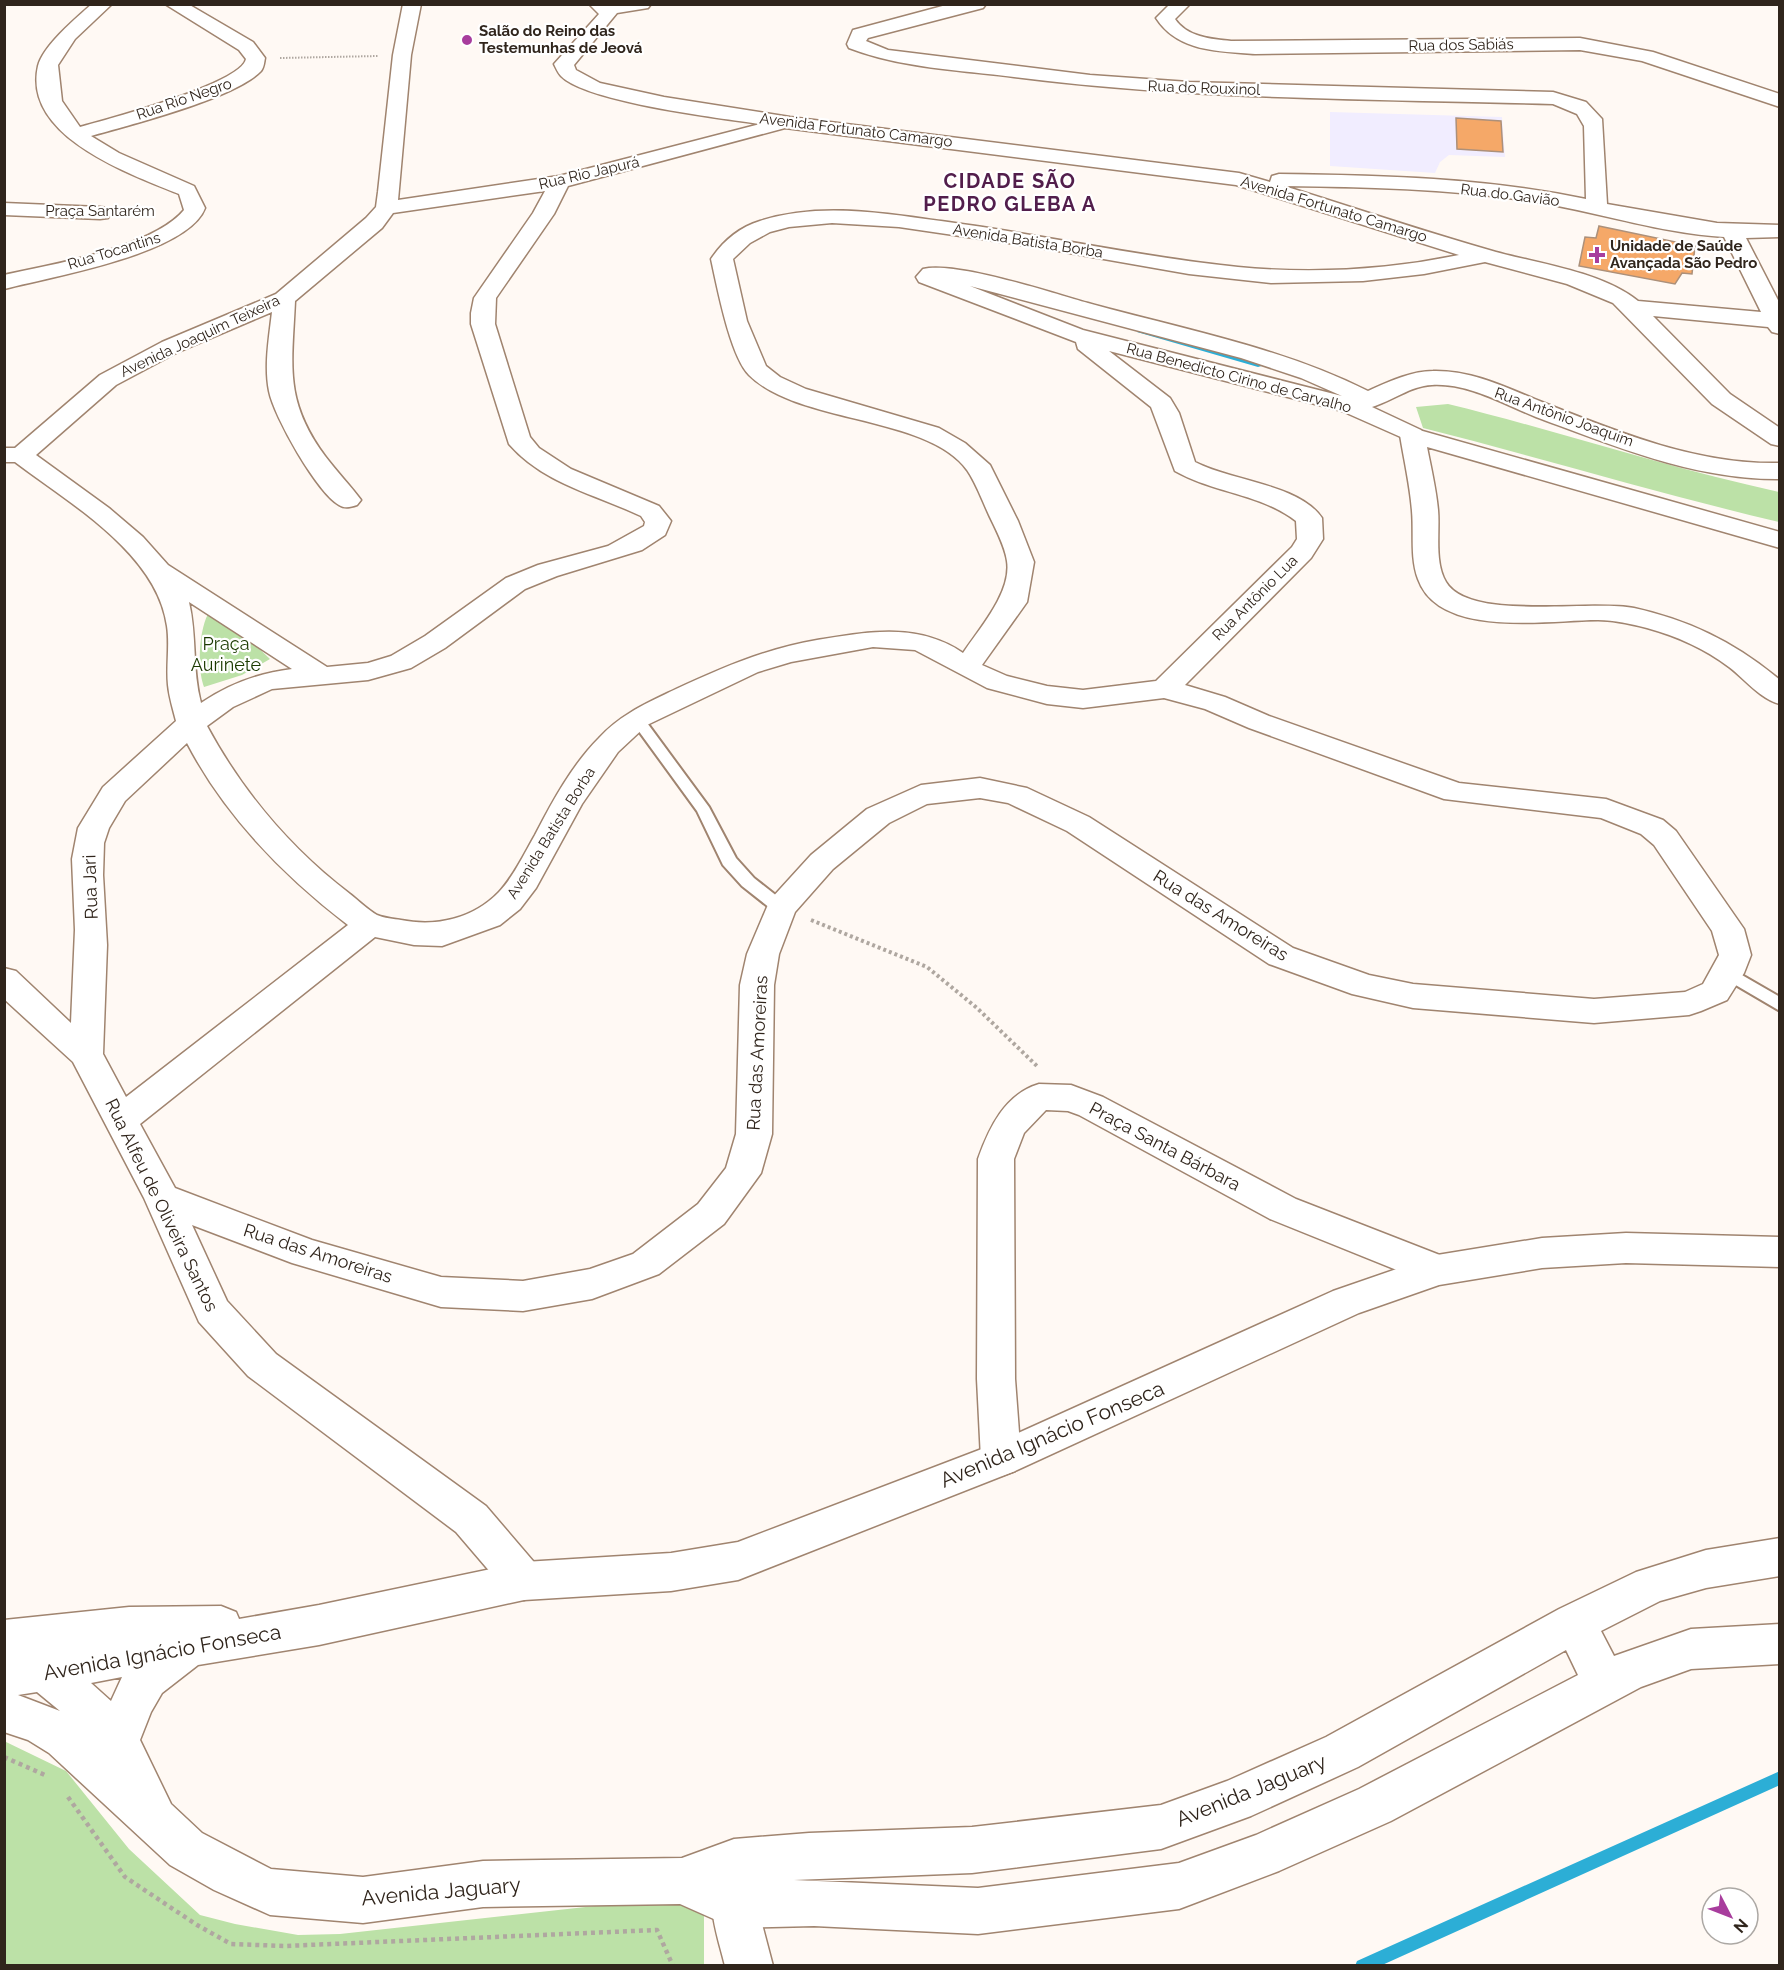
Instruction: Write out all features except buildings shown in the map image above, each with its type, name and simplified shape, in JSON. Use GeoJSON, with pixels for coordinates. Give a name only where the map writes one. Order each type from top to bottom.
{"type":"FeatureCollection","features":[{"type":"Feature","properties":{"kind":"street"},"geometry":{"type":"LineString","coordinates":[[103,4],[68,35],[48,65],[53,105],[63,123],[105,154],[187,190],[194,201],[195,209]]}},
{"type":"Feature","properties":{"kind":"street"},"geometry":{"type":"LineString","coordinates":[[174,4],[246,46],[255,58]]}},
{"type":"Feature","properties":{"kind":"street"},"geometry":{"type":"LineString","coordinates":[[386,208],[402,55],[412,4]]}},
{"type":"Feature","properties":{"kind":"street"},"geometry":{"type":"LineString","coordinates":[[604,7],[642,4]]}},
{"type":"Feature","properties":{"kind":"street","name":"Rua do Rouxinol"},"geometry":{"type":"LineString","coordinates":[[977,4],[877,28],[860,34],[856,44],[885,55],[1090,81],[1212,89],[1513,95],[1569,102],[1591,116],[1594,126],[1597,208]]}},
{"type":"Feature","properties":{"kind":"street","name":"Rua dos Sabiás"},"geometry":{"type":"LineString","coordinates":[[1181,4],[1165,18],[1175,32],[1184,38],[1222,45],[1255,48],[1580,44],[1646,56],[1779,101]]}},
{"type":"Feature","properties":{"kind":"street","name":"Avenida Fortunato Camargo"},"geometry":{"type":"LineString","coordinates":[[604,7],[608,15],[564,64],[568,73],[576,80],[617,94],[790,123],[1239,179],[1487,256],[1575,279],[1621,298],[1720,399],[1779,439]]}},
{"type":"Feature","properties":{"kind":"street","name":"Rua Rio Negro"},"geometry":{"type":"LineString","coordinates":[[77,134],[239,80],[250,73],[255,58]]}},
{"type":"Feature","properties":{"kind":"street","name":"Rua Rio Japurá"},"geometry":{"type":"LineString","coordinates":[[386,208],[560,182],[790,123]]}},
{"type":"Feature","properties":{"kind":"street","name":"Rua do Gavião"},"geometry":{"type":"LineString","coordinates":[[1239,179],[1481,189],[1528,194],[1684,227],[1732,232],[1779,231]]}},
{"type":"Feature","properties":{"kind":"street","name":"Rua Jari"},"geometry":{"type":"LineString","coordinates":[[86,1054],[91,929],[85,865],[91,833],[100,810],[114,794],[231,694],[279,680],[324,677],[380,669],[402,661],[423,650],[467,615],[532,576],[637,544],[656,529],[658,521],[650,511],[545,466],[526,451],[518,439],[483,324],[482,313],[489,292],[515,250],[543,214],[560,182]]}},
{"type":"Feature","properties":{"kind":"street","name":"Avenida Joaquim Teixeira"},"geometry":{"type":"LineString","coordinates":[[13,455],[79,403],[134,364],[284,299],[359,238],[386,208]]}},
{"type":"Feature","properties":{"kind":"street","name":"Praça Santarém"},"geometry":{"type":"LineString","coordinates":[[4,209],[100,213]]}},
{"type":"Feature","properties":{"kind":"street","name":"Rua Tocantins"},"geometry":{"type":"LineString","coordinates":[[4,282],[145,245],[178,228],[189,219],[195,209]]}},
{"type":"Feature","properties":{"kind":"street","name":"Avenida Batista Borba"},"geometry":{"type":"LineString","coordinates":[[192,725],[209,757],[238,799],[271,840],[317,885],[369,925],[414,933],[442,935],[489,917],[509,901],[525,881],[568,801],[608,745],[637,719],[748,666],[837,644],[873,639],[920,642],[940,650],[966,668],[1012,602],[1021,561],[1005,520],[977,465],[956,448],[930,432],[797,394],[772,382],[756,369],[736,321],[723,275],[722,259],[729,249],[747,235],[770,225],[807,219],[897,220],[1023,238],[1167,266],[1244,274],[1322,276],[1390,272],[1487,256]]}},
{"type":"Feature","properties":{"kind":"street"},"geometry":{"type":"LineString","coordinates":[[1732,232],[1779,323]]}},
{"type":"Feature","properties":{"kind":"street","name":"Rua Benedicto Cirino de Carvalho"},"geometry":{"type":"LineString","coordinates":[[1359,403],[1076,335],[927,277],[931,274],[943,274],[1035,294],[1237,350],[1330,380],[1359,403],[1412,435],[1779,540]]}},
{"type":"Feature","properties":{"kind":"street"},"geometry":{"type":"LineString","coordinates":[[284,299],[281,392],[306,446],[326,475],[348,500]]}},
{"type":"Feature","properties":{"kind":"street"},"geometry":{"type":"LineString","coordinates":[[1632,307],[1779,323]]}},
{"type":"Feature","properties":{"kind":"street","name":"Rua Antônio Lua"},"geometry":{"type":"LineString","coordinates":[[1076,335],[1161,403],[1167,413],[1184,465],[1212,481],[1283,501],[1297,507],[1310,518],[1310,539],[1302,552],[1165,689]]}},
{"type":"Feature","properties":{"kind":"street","name":"Rua Antônio Joaquim"},"geometry":{"type":"LineString","coordinates":[[1359,403],[1418,381],[1446,378],[1488,390],[1665,453],[1736,469],[1779,471]]}},
{"type":"Feature","properties":{"kind":"street"},"geometry":{"type":"LineString","coordinates":[[1412,435],[1425,505],[1430,578],[1436,589],[1445,596],[1465,607],[1487,613],[1523,615],[1598,612],[1654,621],[1686,631],[1715,644],[1742,661],[1779,695]]}},
{"type":"Feature","properties":{"kind":"street"},"geometry":{"type":"LineString","coordinates":[[13,455],[100,513],[134,543],[159,571],[174,598],[181,626],[182,687],[192,725]]}},
{"type":"Feature","properties":{"kind":"street"},"geometry":{"type":"LineString","coordinates":[[159,571],[324,677]]}},
{"type":"Feature","properties":{"kind":"street"},"geometry":{"type":"LineString","coordinates":[[966,668],[997,682],[1047,695],[1083,699],[1165,689],[1215,703],[1280,730],[1455,792],[1606,809],[1652,827],[1665,838],[1728,929],[1735,955],[1728,973]]}},
{"type":"Feature","properties":{"kind":"street","name":"Rua das Amoreiras"},"geometry":{"type":"LineString","coordinates":[[162,1198],[305,1253],[441,1292],[523,1296],[592,1284],[646,1264],[711,1214],[743,1173],[754,1134],[757,985],[763,954],[781,908],[822,862],[878,816],[921,795],[980,788],[1016,795],[1077,824],[1281,956],[1364,986],[1424,997],[1594,1011],[1689,1004],[1715,992],[1728,973]]}},
{"type":"Feature","properties":{"kind":"street"},"geometry":{"type":"LineString","coordinates":[[121,1120],[369,925]]}},
{"type":"Feature","properties":{"kind":"street","name":"Rua Alfeu de Oliveira Santos"},"geometry":{"type":"LineString","coordinates":[[4,979],[50,1024],[86,1054],[162,1198],[212,1311],[234,1337],[262,1365],[471,1520],[524,1581]]}},
{"type":"Feature","properties":{"kind":"street","name":"Praça Santa Bárbara"},"geometry":{"type":"LineString","coordinates":[[1001,1458],[996,1378],[996,1159],[1004,1133],[1030,1103],[1039,1097],[1071,1098],[1091,1106],[1283,1209],[1437,1270]]}},
{"type":"Feature","properties":{"kind":"street","name":"Avenida Ignácio Fonseca"},"geometry":{"type":"LineString","coordinates":[[18,1657],[191,1647],[319,1625],[524,1581],[671,1572],[738,1560],[805,1537],[1001,1458],[1346,1302],[1437,1270],[1542,1253],[1626,1248],[1779,1252]]}},
{"type":"Feature","properties":{"kind":"street","name":"Avenida Jaguary"},"geometry":{"type":"LineString","coordinates":[[734,1883],[809,1856],[972,1850],[1161,1827],[1235,1800],[1342,1752],[1574,1623],[1651,1585],[1706,1569],[1779,1557]]}},
{"type":"Feature","properties":{"kind":"street"},"geometry":{"type":"LineString","coordinates":[[1574,1623],[1605,1682]]}},
{"type":"Feature","properties":{"kind":"street","name":"Avenida Ignácio Fonseca"},"geometry":{"type":"LineString","coordinates":[[18,1657],[129,1627],[319,1625]]}},
{"type":"Feature","properties":{"kind":"street","name":"Avenida Jaguary"},"geometry":{"type":"LineString","coordinates":[[4,1712],[41,1724],[65,1738],[153,1816],[186,1849],[230,1874],[270,1892],[363,1900],[483,1884],[682,1881],[734,1883],[814,1903],[978,1911],[1179,1886],[1263,1855],[1375,1805],[1628,1671],[1691,1649],[1779,1644]]}},
{"type":"Feature","properties":{"kind":"street"},"geometry":{"type":"LineString","coordinates":[[117,1744],[134,1695],[144,1680],[165,1660],[191,1647]]}},
{"type":"Feature","properties":{"kind":"street"},"geometry":{"type":"LineString","coordinates":[[18,1657],[90,1709],[132,1766],[153,1816]]}},
{"type":"Feature","properties":{"kind":"street"},"geometry":{"type":"LineString","coordinates":[[734,1883],[749,1965]]}},
{"type":"Feature","properties":{"kind":"lane"},"geometry":{"type":"LineString","coordinates":[[637,719],[704,810],[729,861],[748,882],[781,908]]}},
{"type":"Feature","properties":{"kind":"lane"},"geometry":{"type":"LineString","coordinates":[[1728,973],[1779,1005]]}},
{"type":"Feature","properties":{"kind":"path"},"geometry":{"type":"LineString","coordinates":[[255,58],[402,55]]}},
{"type":"Feature","properties":{"kind":"path","name":"Praça Santarém"},"geometry":{"type":"LineString","coordinates":[[100,213],[195,209]]}},
{"type":"Feature","properties":{"kind":"path"},"geometry":{"type":"LineString","coordinates":[[781,908],[927,968],[977,1008],[1071,1098]]}},
{"type":"Feature","properties":{"kind":"shaded area"},"geometry":{"type":"Polygon","coordinates":[[[1330,112],[1502,117],[1505,157],[1449,155],[1440,162],[1435,173],[1330,166],[1330,112]]]}},
{"type":"Feature","properties":{"kind":"green space"},"geometry":{"type":"Polygon","coordinates":[[[1448,404],[1696,472],[1779,492],[1779,522],[1423,428],[1416,407],[1448,404]]]}},
{"type":"Feature","properties":{"kind":"green space","name":"Praça Aurinete"},"geometry":{"type":"Polygon","coordinates":[[[208,614],[250,640],[270,659],[242,675],[204,687],[200,670],[200,650],[208,614]]]}},
{"type":"Feature","properties":{"kind":"green space"},"geometry":{"type":"Polygon","coordinates":[[[4,1741],[66,1771],[129,1849],[200,1915],[235,1924],[298,1935],[340,1934],[704,1894],[704,1965],[5,1965],[4,1741]]]}},
{"type":"Feature","properties":{"kind":"waterway"},"geometry":{"type":"LineString","coordinates":[[1140,330],[1261,365]]}},
{"type":"Feature","properties":{"kind":"waterway"},"geometry":{"type":"LineString","coordinates":[[1362,1966],[1780,1778]]}},
{"type":"Feature","properties":{"kind":"place","name":"Salão do Reino das Testemunhas de Jeová"},"geometry":{"type":"Point","coordinates":[467,40]}},
{"type":"Feature","properties":{"kind":"place","name":"Unidade de Saúde Avançada São Pedro"},"geometry":{"type":"Point","coordinates":[1597,255]}},
{"type":"Feature","properties":{"kind":"district","name":"CIDADE SÃO PEDRO GLEBA A"},"geometry":{"type":"Point","coordinates":[1010,192]}}]}
